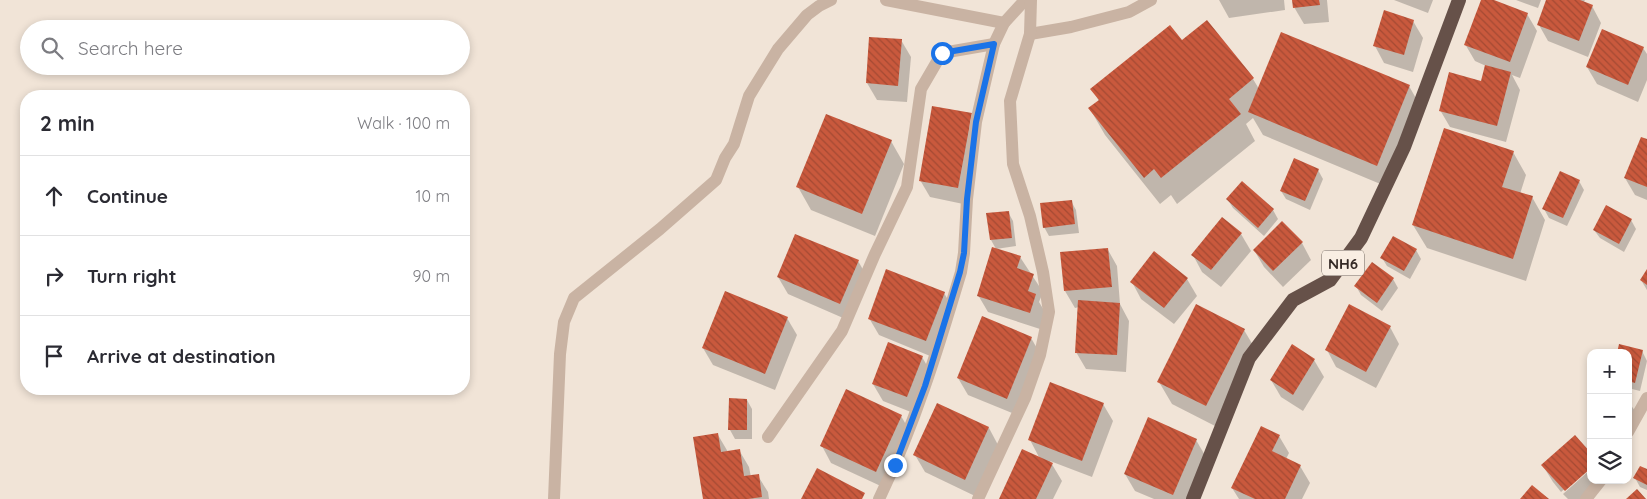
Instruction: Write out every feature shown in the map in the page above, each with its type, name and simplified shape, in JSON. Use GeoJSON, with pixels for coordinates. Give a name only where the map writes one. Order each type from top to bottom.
{"type":"FeatureCollection","features":[{"type":"Feature","properties":{"kind":"highway","name":"NH6"},"geometry":{"type":"LineString","coordinates":[[1193,499],[1249,358],[1293,300],[1330,280],[1361,238],[1404,147],[1459,0]]}},
{"type":"Feature","properties":{"kind":"street"},"geometry":{"type":"LineString","coordinates":[[554,499],[560,354],[564,322],[574,298],[660,229],[716,180],[725,158],[734,144],[749,96],[778,49],[807,15],[831,0]]}},
{"type":"Feature","properties":{"kind":"street"},"geometry":{"type":"LineString","coordinates":[[886,0],[1004,23]]}},
{"type":"Feature","properties":{"kind":"street"},"geometry":{"type":"LineString","coordinates":[[879,499],[895,465],[925,386],[960,272],[964,253],[967,199],[976,122],[994,44],[1004,23],[1025,0]]}},
{"type":"Feature","properties":{"kind":"street"},"geometry":{"type":"LineString","coordinates":[[978,499],[1025,398],[1040,355],[1049,312],[1043,272],[1030,216],[1013,164],[1010,101],[1030,34],[1031,0]]}},
{"type":"Feature","properties":{"kind":"street"},"geometry":{"type":"LineString","coordinates":[[1030,34],[1071,27],[1129,12],[1150,0]]}},
{"type":"Feature","properties":{"kind":"street"},"geometry":{"type":"LineString","coordinates":[[768,437],[842,331],[875,254],[907,187],[921,89],[942,53],[994,44]]}},
{"type":"Feature","properties":{"kind":"street"},"geometry":{"type":"LineString","coordinates":[[1632,425],[1647,398]]}},
{"type":"Feature","properties":{"kind":"street"},"geometry":{"type":"LineString","coordinates":[[1586,499],[1598,484]]}},
{"type":"Feature","properties":{"kind":"building"},"geometry":{"type":"Polygon","coordinates":[[[1292,0],[1319,0],[1320,5],[1293,8],[1292,0]]]}},
{"type":"Feature","properties":{"kind":"building"},"geometry":{"type":"Polygon","coordinates":[[[1481,0],[1494,0],[1528,13],[1510,62],[1464,45],[1481,0]]]}},
{"type":"Feature","properties":{"kind":"building"},"geometry":{"type":"Polygon","coordinates":[[[1546,0],[1580,0],[1593,5],[1579,41],[1537,25],[1546,0]]]}},
{"type":"Feature","properties":{"kind":"building"},"geometry":{"type":"Polygon","coordinates":[[[1384,10],[1414,20],[1404,55],[1373,46],[1384,10]]]}},
{"type":"Feature","properties":{"kind":"building"},"geometry":{"type":"Polygon","coordinates":[[[1207,20],[1254,78],[1229,99],[1241,114],[1161,178],[1154,169],[1144,178],[1088,108],[1099,100],[1090,89],[1170,25],[1182,40],[1207,20]]]}},
{"type":"Feature","properties":{"kind":"building"},"geometry":{"type":"Polygon","coordinates":[[[1602,29],[1644,47],[1628,85],[1586,67],[1602,29]]]}},
{"type":"Feature","properties":{"kind":"building"},"geometry":{"type":"Polygon","coordinates":[[[1281,32],[1410,85],[1377,166],[1248,112],[1281,32]]]}},
{"type":"Feature","properties":{"kind":"building"},"geometry":{"type":"Polygon","coordinates":[[[869,37],[902,39],[898,86],[866,83],[869,37]]]}},
{"type":"Feature","properties":{"kind":"building"},"geometry":{"type":"Polygon","coordinates":[[[1485,65],[1511,72],[1497,126],[1439,111],[1449,72],[1481,81],[1485,65]]]}},
{"type":"Feature","properties":{"kind":"building"},"geometry":{"type":"Polygon","coordinates":[[[932,106],[972,113],[958,188],[919,181],[932,106]]]}},
{"type":"Feature","properties":{"kind":"building"},"geometry":{"type":"Polygon","coordinates":[[[826,114],[892,140],[862,214],[796,187],[826,114]]]}},
{"type":"Feature","properties":{"kind":"building"},"geometry":{"type":"Polygon","coordinates":[[[1444,128],[1514,151],[1502,187],[1533,196],[1513,259],[1412,225],[1444,128]]]}},
{"type":"Feature","properties":{"kind":"building"},"geometry":{"type":"Polygon","coordinates":[[[1641,137],[1647,139],[1647,187],[1624,178],[1641,137]]]}},
{"type":"Feature","properties":{"kind":"building"},"geometry":{"type":"Polygon","coordinates":[[[1294,158],[1319,169],[1305,201],[1280,191],[1294,158]]]}},
{"type":"Feature","properties":{"kind":"building"},"geometry":{"type":"Polygon","coordinates":[[[1560,171],[1580,180],[1563,218],[1542,209],[1560,171]]]}},
{"type":"Feature","properties":{"kind":"building"},"geometry":{"type":"Polygon","coordinates":[[[1242,181],[1274,209],[1258,228],[1226,199],[1242,181]]]}},
{"type":"Feature","properties":{"kind":"building"},"geometry":{"type":"Polygon","coordinates":[[[1072,200],[1075,224],[1043,228],[1040,203],[1072,200]]]}},
{"type":"Feature","properties":{"kind":"building"},"geometry":{"type":"Polygon","coordinates":[[[1606,205],[1632,219],[1619,244],[1593,230],[1606,205]]]}},
{"type":"Feature","properties":{"kind":"building"},"geometry":{"type":"Polygon","coordinates":[[[1009,211],[1012,238],[990,240],[986,213],[1009,211]]]}},
{"type":"Feature","properties":{"kind":"building"},"geometry":{"type":"Polygon","coordinates":[[[1222,217],[1242,233],[1211,270],[1191,255],[1222,217]]]}},
{"type":"Feature","properties":{"kind":"building"},"geometry":{"type":"Polygon","coordinates":[[[1282,221],[1303,242],[1273,271],[1253,250],[1282,221]]]}},
{"type":"Feature","properties":{"kind":"building"},"geometry":{"type":"Polygon","coordinates":[[[795,234],[859,260],[840,304],[777,277],[795,234]]]}},
{"type":"Feature","properties":{"kind":"building"},"geometry":{"type":"Polygon","coordinates":[[[1393,236],[1417,249],[1404,271],[1380,258],[1393,236]]]}},
{"type":"Feature","properties":{"kind":"building"},"geometry":{"type":"Polygon","coordinates":[[[992,247],[1021,256],[1017,268],[1034,274],[1028,291],[1036,294],[1030,313],[977,296],[992,247]]]}},
{"type":"Feature","properties":{"kind":"building"},"geometry":{"type":"Polygon","coordinates":[[[1108,248],[1112,287],[1064,291],[1060,252],[1108,248]]]}},
{"type":"Feature","properties":{"kind":"building"},"geometry":{"type":"Polygon","coordinates":[[[1154,251],[1188,278],[1164,308],[1130,282],[1154,251]]]}},
{"type":"Feature","properties":{"kind":"building"},"geometry":{"type":"Polygon","coordinates":[[[1372,262],[1394,278],[1377,303],[1354,286],[1372,262]]]}},
{"type":"Feature","properties":{"kind":"building"},"geometry":{"type":"Polygon","coordinates":[[[886,269],[945,292],[926,341],[868,319],[886,269]]]}},
{"type":"Feature","properties":{"kind":"building"},"geometry":{"type":"Polygon","coordinates":[[[1647,269],[1647,285],[1640,280],[1647,269]]]}},
{"type":"Feature","properties":{"kind":"building"},"geometry":{"type":"Polygon","coordinates":[[[725,291],[788,317],[765,374],[702,348],[725,291]]]}},
{"type":"Feature","properties":{"kind":"building"},"geometry":{"type":"Polygon","coordinates":[[[1078,300],[1120,303],[1117,355],[1075,353],[1078,300]]]}},
{"type":"Feature","properties":{"kind":"building"},"geometry":{"type":"Polygon","coordinates":[[[1196,304],[1245,329],[1206,406],[1157,382],[1196,304]]]}},
{"type":"Feature","properties":{"kind":"building"},"geometry":{"type":"Polygon","coordinates":[[[1349,304],[1391,326],[1366,372],[1325,350],[1349,304]]]}},
{"type":"Feature","properties":{"kind":"building"},"geometry":{"type":"Polygon","coordinates":[[[982,316],[1032,337],[1007,399],[957,378],[982,316]]]}},
{"type":"Feature","properties":{"kind":"building"},"geometry":{"type":"Polygon","coordinates":[[[888,342],[923,356],[907,397],[872,384],[888,342]]]}},
{"type":"Feature","properties":{"kind":"building"},"geometry":{"type":"Polygon","coordinates":[[[1292,344],[1315,359],[1293,395],[1270,380],[1292,344]]]}},
{"type":"Feature","properties":{"kind":"building"},"geometry":{"type":"Polygon","coordinates":[[[1619,344],[1643,350],[1635,383],[1632,382],[1632,349],[1618,349],[1619,344]]]}},
{"type":"Feature","properties":{"kind":"building"},"geometry":{"type":"Polygon","coordinates":[[[1050,382],[1104,403],[1082,461],[1028,440],[1050,382]]]}},
{"type":"Feature","properties":{"kind":"building"},"geometry":{"type":"Polygon","coordinates":[[[846,389],[902,415],[876,472],[820,446],[846,389]]]}},
{"type":"Feature","properties":{"kind":"building"},"geometry":{"type":"Polygon","coordinates":[[[729,398],[747,399],[747,430],[728,430],[729,398]]]}},
{"type":"Feature","properties":{"kind":"building"},"geometry":{"type":"Polygon","coordinates":[[[937,403],[989,427],[965,480],[913,455],[937,403]]]}},
{"type":"Feature","properties":{"kind":"building"},"geometry":{"type":"Polygon","coordinates":[[[1148,417],[1197,439],[1173,495],[1124,474],[1148,417]]]}},
{"type":"Feature","properties":{"kind":"building"},"geometry":{"type":"Polygon","coordinates":[[[1261,426],[1280,435],[1272,451],[1301,465],[1285,499],[1255,499],[1231,488],[1261,426]]]}},
{"type":"Feature","properties":{"kind":"building"},"geometry":{"type":"Polygon","coordinates":[[[718,433],[721,452],[740,449],[744,476],[759,474],[762,497],[748,499],[703,499],[693,437],[718,433]]]}},
{"type":"Feature","properties":{"kind":"building"},"geometry":{"type":"Polygon","coordinates":[[[1575,435],[1587,448],[1587,472],[1565,491],[1541,465],[1575,435]]]}},
{"type":"Feature","properties":{"kind":"building"},"geometry":{"type":"Polygon","coordinates":[[[1022,449],[1053,463],[1036,499],[999,499],[1022,449]]]}},
{"type":"Feature","properties":{"kind":"building"},"geometry":{"type":"Polygon","coordinates":[[[1640,466],[1647,469],[1647,485],[1633,478],[1640,466]]]}},
{"type":"Feature","properties":{"kind":"building"},"geometry":{"type":"Polygon","coordinates":[[[817,468],[865,493],[862,499],[801,499],[817,468]]]}},
{"type":"Feature","properties":{"kind":"building"},"geometry":{"type":"Polygon","coordinates":[[[1532,485],[1549,499],[1520,499],[1532,485]]]}},
{"type":"Feature","properties":{"kind":"building"},"geometry":{"type":"Polygon","coordinates":[[[1637,489],[1646,499],[1626,499],[1637,489]]]}},
{"type":"Feature","properties":{"kind":"route"},"geometry":{"type":"LineString","coordinates":[[895,465],[925,386],[960,272],[964,253],[967,199],[976,122],[994,44],[942,53]]}}]}
